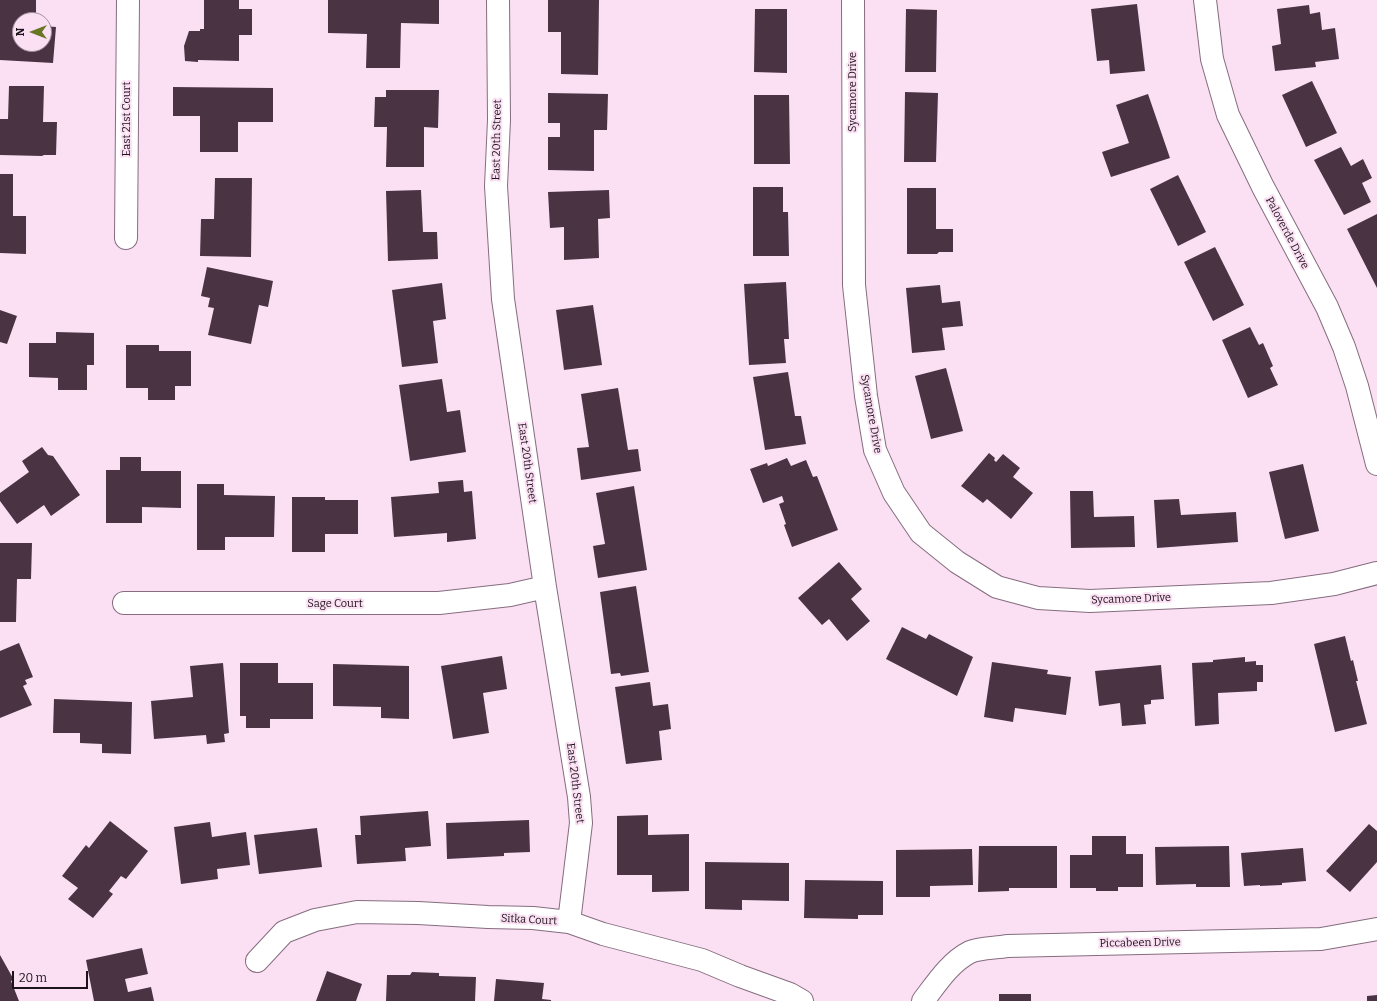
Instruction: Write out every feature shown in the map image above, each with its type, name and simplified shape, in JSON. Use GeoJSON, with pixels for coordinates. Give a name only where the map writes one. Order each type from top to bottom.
{"type":"FeatureCollection","features":[{"type":"Feature","properties":{"kind":"street","name":"East 21st Court"},"geometry":{"type":"LineString","coordinates":[[126,238],[128,0]]}},
{"type":"Feature","properties":{"kind":"street","name":"East 20th Street"},"geometry":{"type":"LineString","coordinates":[[498,0],[499,120],[496,186],[503,299],[545,587],[578,789],[581,823],[569,922]]}},
{"type":"Feature","properties":{"kind":"street","name":"Sycamore Drive"},"geometry":{"type":"LineString","coordinates":[[853,0],[854,285],[866,396],[875,450],[894,493],[921,533],[957,562],[997,587],[1038,598],[1090,600],[1270,593],[1334,584],[1377,573]]}},
{"type":"Feature","properties":{"kind":"street","name":"Paloverde Drive"},"geometry":{"type":"LineString","coordinates":[[1205,0],[1212,59],[1228,115],[1263,187],[1327,307],[1344,347],[1357,386],[1377,464]]}},
{"type":"Feature","properties":{"kind":"street","name":"Sage Court"},"geometry":{"type":"LineString","coordinates":[[124,603],[439,603],[510,595],[545,587]]}},
{"type":"Feature","properties":{"kind":"street","name":"Sitka Court"},"geometry":{"type":"LineString","coordinates":[[257,961],[284,932],[315,920],[357,912],[418,913],[488,918],[533,918],[569,922],[603,934],[702,960],[740,976],[790,994],[802,1001]]}},
{"type":"Feature","properties":{"kind":"street","name":"Piccabeen Drive"},"geometry":{"type":"LineString","coordinates":[[923,1001],[944,973],[958,959],[972,952],[1007,946],[1321,939],[1377,929]]}},
{"type":"Feature","properties":{"kind":"building"},"geometry":{"type":"Polygon","coordinates":[[[0,0],[36,0],[36,12],[12,12],[12,52],[52,52],[52,27],[56,27],[53,63],[0,60],[0,0]]]}},
{"type":"Feature","properties":{"kind":"building"},"geometry":{"type":"Polygon","coordinates":[[[204,0],[239,0],[239,9],[252,9],[252,35],[239,35],[239,61],[185,61],[184,46],[189,31],[200,31],[200,29],[204,29],[204,0]]]}},
{"type":"Feature","properties":{"kind":"building"},"geometry":{"type":"Polygon","coordinates":[[[328,0],[439,0],[439,24],[401,23],[400,68],[366,68],[367,34],[328,33],[328,0]]]}},
{"type":"Feature","properties":{"kind":"building"},"geometry":{"type":"Polygon","coordinates":[[[548,0],[599,0],[598,75],[561,74],[561,32],[548,32],[548,0]]]}},
{"type":"Feature","properties":{"kind":"building"},"geometry":{"type":"Polygon","coordinates":[[[1137,4],[1145,71],[1110,74],[1109,60],[1097,61],[1091,9],[1137,4]]]}},
{"type":"Feature","properties":{"kind":"building"},"geometry":{"type":"Polygon","coordinates":[[[1309,5],[1310,14],[1320,12],[1322,30],[1335,28],[1339,59],[1315,62],[1316,67],[1275,71],[1272,46],[1281,44],[1277,9],[1309,5]]]}},
{"type":"Feature","properties":{"kind":"building"},"geometry":{"type":"Polygon","coordinates":[[[755,9],[787,9],[787,73],[754,72],[755,9]]]}},
{"type":"Feature","properties":{"kind":"building"},"geometry":{"type":"Polygon","coordinates":[[[906,9],[937,10],[936,72],[905,72],[906,9]]]}},
{"type":"Feature","properties":{"kind":"building"},"geometry":{"type":"Polygon","coordinates":[[[1312,81],[1337,133],[1306,147],[1282,95],[1312,81]]]}},
{"type":"Feature","properties":{"kind":"building"},"geometry":{"type":"Polygon","coordinates":[[[9,86],[44,86],[43,122],[57,122],[56,155],[0,155],[0,119],[8,119],[9,86]]]}},
{"type":"Feature","properties":{"kind":"building"},"geometry":{"type":"Polygon","coordinates":[[[173,87],[273,88],[273,122],[238,122],[238,152],[200,152],[200,116],[173,116],[173,87]]]}},
{"type":"Feature","properties":{"kind":"building"},"geometry":{"type":"Polygon","coordinates":[[[386,90],[439,90],[438,128],[424,127],[424,167],[386,167],[387,127],[374,127],[375,97],[386,97],[386,90]]]}},
{"type":"Feature","properties":{"kind":"building"},"geometry":{"type":"Polygon","coordinates":[[[905,92],[938,93],[936,162],[904,162],[905,92]]]}},
{"type":"Feature","properties":{"kind":"building"},"geometry":{"type":"Polygon","coordinates":[[[548,93],[608,94],[607,130],[594,130],[594,171],[548,170],[548,137],[560,137],[560,123],[548,123],[548,93]]]}},
{"type":"Feature","properties":{"kind":"building"},"geometry":{"type":"Polygon","coordinates":[[[1148,94],[1170,158],[1111,177],[1102,152],[1129,143],[1116,105],[1148,94]]]}},
{"type":"Feature","properties":{"kind":"building"},"geometry":{"type":"Polygon","coordinates":[[[754,95],[789,95],[790,164],[754,164],[754,95]]]}},
{"type":"Feature","properties":{"kind":"building"},"geometry":{"type":"Polygon","coordinates":[[[1341,147],[1351,166],[1363,159],[1372,178],[1362,183],[1371,202],[1344,215],[1314,160],[1341,147]]]}},
{"type":"Feature","properties":{"kind":"building"},"geometry":{"type":"Polygon","coordinates":[[[0,174],[13,174],[13,216],[26,216],[26,254],[0,253],[0,174]]]}},
{"type":"Feature","properties":{"kind":"building"},"geometry":{"type":"Polygon","coordinates":[[[1178,175],[1206,232],[1178,246],[1150,189],[1178,175]]]}},
{"type":"Feature","properties":{"kind":"building"},"geometry":{"type":"Polygon","coordinates":[[[215,178],[252,178],[251,257],[200,256],[201,219],[214,219],[215,178]]]}},
{"type":"Feature","properties":{"kind":"building"},"geometry":{"type":"Polygon","coordinates":[[[753,187],[783,187],[783,212],[788,212],[789,256],[753,256],[753,187]]]}},
{"type":"Feature","properties":{"kind":"building"},"geometry":{"type":"Polygon","coordinates":[[[907,188],[936,188],[936,229],[953,229],[953,252],[939,252],[937,254],[907,254],[907,188]]]}},
{"type":"Feature","properties":{"kind":"building"},"geometry":{"type":"Polygon","coordinates":[[[421,190],[423,232],[437,232],[438,259],[388,261],[386,191],[421,190]]]}},
{"type":"Feature","properties":{"kind":"building"},"geometry":{"type":"Polygon","coordinates":[[[609,190],[610,218],[598,219],[599,258],[564,260],[564,227],[550,228],[548,192],[609,190]]]}},
{"type":"Feature","properties":{"kind":"building"},"geometry":{"type":"Polygon","coordinates":[[[1377,214],[1377,288],[1347,229],[1377,214]]]}},
{"type":"Feature","properties":{"kind":"building"},"geometry":{"type":"Polygon","coordinates":[[[1215,247],[1244,305],[1213,321],[1184,262],[1215,247]]]}},
{"type":"Feature","properties":{"kind":"building"},"geometry":{"type":"Polygon","coordinates":[[[207,267],[273,281],[268,307],[259,305],[251,344],[208,335],[214,308],[208,307],[210,298],[201,296],[207,267]]]}},
{"type":"Feature","properties":{"kind":"building"},"geometry":{"type":"Polygon","coordinates":[[[786,282],[789,339],[784,339],[786,363],[749,365],[744,284],[786,282]]]}},
{"type":"Feature","properties":{"kind":"building"},"geometry":{"type":"Polygon","coordinates":[[[442,283],[446,319],[433,321],[438,363],[402,367],[392,290],[442,283]]]}},
{"type":"Feature","properties":{"kind":"building"},"geometry":{"type":"Polygon","coordinates":[[[940,285],[942,303],[960,301],[963,326],[942,328],[945,350],[912,353],[906,288],[940,285]]]}},
{"type":"Feature","properties":{"kind":"building"},"geometry":{"type":"Polygon","coordinates":[[[593,305],[602,365],[564,370],[556,310],[593,305]]]}},
{"type":"Feature","properties":{"kind":"building"},"geometry":{"type":"Polygon","coordinates":[[[0,310],[17,316],[7,344],[0,342],[0,310]]]}},
{"type":"Feature","properties":{"kind":"building"},"geometry":{"type":"Polygon","coordinates":[[[1250,327],[1259,345],[1263,343],[1273,366],[1270,368],[1278,385],[1248,398],[1222,340],[1250,327]]]}},
{"type":"Feature","properties":{"kind":"building"},"geometry":{"type":"Polygon","coordinates":[[[56,332],[94,333],[94,365],[87,365],[87,390],[58,390],[58,378],[29,377],[29,343],[56,343],[56,332]]]}},
{"type":"Feature","properties":{"kind":"building"},"geometry":{"type":"Polygon","coordinates":[[[126,345],[159,345],[159,351],[191,351],[191,386],[175,386],[175,400],[148,400],[148,388],[126,388],[126,345]]]}},
{"type":"Feature","properties":{"kind":"building"},"geometry":{"type":"Polygon","coordinates":[[[946,368],[963,431],[931,439],[915,376],[946,368]]]}},
{"type":"Feature","properties":{"kind":"building"},"geometry":{"type":"Polygon","coordinates":[[[788,372],[795,416],[801,416],[806,444],[765,450],[753,377],[788,372]]]}},
{"type":"Feature","properties":{"kind":"building"},"geometry":{"type":"Polygon","coordinates":[[[442,379],[447,412],[460,410],[466,452],[410,461],[399,385],[442,379]]]}},
{"type":"Feature","properties":{"kind":"building"},"geometry":{"type":"Polygon","coordinates":[[[618,388],[628,450],[638,449],[641,471],[581,480],[577,448],[589,447],[581,394],[618,388]]]}},
{"type":"Feature","properties":{"kind":"building"},"geometry":{"type":"Polygon","coordinates":[[[42,447],[48,455],[53,456],[80,495],[51,516],[44,505],[17,524],[0,501],[0,493],[29,472],[22,461],[42,447]]]}},
{"type":"Feature","properties":{"kind":"building"},"geometry":{"type":"Polygon","coordinates":[[[989,453],[995,458],[994,460],[996,462],[1003,454],[1020,468],[1013,477],[1033,493],[1011,519],[987,499],[983,503],[961,486],[989,453]]]}},
{"type":"Feature","properties":{"kind":"building"},"geometry":{"type":"Polygon","coordinates":[[[120,457],[141,457],[141,471],[181,471],[181,508],[142,507],[142,523],[106,523],[106,470],[120,470],[120,457]]]}},
{"type":"Feature","properties":{"kind":"building"},"geometry":{"type":"Polygon","coordinates":[[[787,458],[791,466],[806,460],[813,477],[817,476],[838,530],[792,547],[784,525],[786,524],[779,504],[784,502],[782,496],[763,503],[750,469],[767,463],[768,466],[787,458]]]}},
{"type":"Feature","properties":{"kind":"building"},"geometry":{"type":"Polygon","coordinates":[[[1303,464],[1319,531],[1285,539],[1269,472],[1303,464]]]}},
{"type":"Feature","properties":{"kind":"building"},"geometry":{"type":"Polygon","coordinates":[[[463,480],[464,492],[472,491],[476,539],[447,542],[447,533],[394,537],[391,497],[439,493],[438,482],[463,480]]]}},
{"type":"Feature","properties":{"kind":"building"},"geometry":{"type":"Polygon","coordinates":[[[197,484],[224,484],[224,495],[275,496],[274,537],[225,537],[225,550],[197,550],[197,484]]]}},
{"type":"Feature","properties":{"kind":"building"},"geometry":{"type":"Polygon","coordinates":[[[634,486],[647,570],[598,578],[593,546],[605,544],[596,493],[634,486]]]}},
{"type":"Feature","properties":{"kind":"building"},"geometry":{"type":"Polygon","coordinates":[[[1070,491],[1093,491],[1094,517],[1134,516],[1135,547],[1071,548],[1070,491]]]}},
{"type":"Feature","properties":{"kind":"building"},"geometry":{"type":"Polygon","coordinates":[[[292,497],[325,497],[325,500],[358,500],[358,534],[325,534],[325,552],[292,552],[292,497]]]}},
{"type":"Feature","properties":{"kind":"building"},"geometry":{"type":"Polygon","coordinates":[[[1179,499],[1181,515],[1236,512],[1238,542],[1157,548],[1154,500],[1179,499]]]}},
{"type":"Feature","properties":{"kind":"building"},"geometry":{"type":"Polygon","coordinates":[[[0,543],[32,543],[31,579],[17,579],[16,622],[0,622],[0,543]]]}},
{"type":"Feature","properties":{"kind":"building"},"geometry":{"type":"Polygon","coordinates":[[[839,562],[862,589],[851,599],[870,621],[847,641],[829,619],[822,625],[798,598],[839,562]]]}},
{"type":"Feature","properties":{"kind":"building"},"geometry":{"type":"Polygon","coordinates":[[[636,586],[649,672],[621,676],[620,673],[611,674],[600,592],[636,586]]]}},
{"type":"Feature","properties":{"kind":"building"},"geometry":{"type":"Polygon","coordinates":[[[902,627],[926,639],[929,634],[973,657],[957,696],[886,659],[902,627]]]}},
{"type":"Feature","properties":{"kind":"building"},"geometry":{"type":"Polygon","coordinates":[[[1345,636],[1351,661],[1353,660],[1358,681],[1356,681],[1367,724],[1335,732],[1314,644],[1345,636]]]}},
{"type":"Feature","properties":{"kind":"building"},"geometry":{"type":"Polygon","coordinates":[[[19,643],[33,677],[25,680],[27,684],[23,686],[32,705],[0,718],[0,651],[19,643]]]}},
{"type":"Feature","properties":{"kind":"building"},"geometry":{"type":"Polygon","coordinates":[[[502,656],[507,689],[483,693],[489,733],[453,739],[441,666],[502,656]]]}},
{"type":"Feature","properties":{"kind":"building"},"geometry":{"type":"Polygon","coordinates":[[[1245,657],[1245,662],[1256,661],[1256,665],[1263,665],[1263,682],[1257,682],[1257,691],[1218,693],[1219,724],[1195,726],[1192,663],[1213,662],[1213,660],[1245,657]]]}},
{"type":"Feature","properties":{"kind":"building"},"geometry":{"type":"Polygon","coordinates":[[[992,662],[1048,670],[1047,674],[1071,677],[1066,715],[1015,708],[1013,722],[984,717],[992,662]]]}},
{"type":"Feature","properties":{"kind":"building"},"geometry":{"type":"Polygon","coordinates":[[[223,663],[229,733],[224,734],[225,742],[207,744],[206,735],[154,739],[151,701],[193,697],[190,666],[223,663]]]}},
{"type":"Feature","properties":{"kind":"building"},"geometry":{"type":"Polygon","coordinates":[[[240,663],[278,663],[278,683],[313,683],[313,719],[270,719],[270,728],[246,728],[246,716],[240,716],[240,663]]]}},
{"type":"Feature","properties":{"kind":"building"},"geometry":{"type":"Polygon","coordinates":[[[333,664],[409,666],[409,719],[381,718],[381,707],[333,706],[333,664]]]}},
{"type":"Feature","properties":{"kind":"building"},"geometry":{"type":"Polygon","coordinates":[[[1161,665],[1164,699],[1151,700],[1151,704],[1144,705],[1146,724],[1122,726],[1120,703],[1099,706],[1095,671],[1161,665]]]}},
{"type":"Feature","properties":{"kind":"building"},"geometry":{"type":"Polygon","coordinates":[[[650,682],[653,706],[668,704],[671,729],[659,731],[662,760],[626,764],[615,687],[650,682]]]}},
{"type":"Feature","properties":{"kind":"building"},"geometry":{"type":"Polygon","coordinates":[[[54,699],[132,702],[131,754],[102,753],[102,744],[80,743],[80,733],[53,733],[54,699]]]}},
{"type":"Feature","properties":{"kind":"building"},"geometry":{"type":"Polygon","coordinates":[[[428,811],[431,846],[405,848],[406,861],[357,864],[355,835],[361,835],[360,816],[428,811]]]}},
{"type":"Feature","properties":{"kind":"building"},"geometry":{"type":"Polygon","coordinates":[[[648,815],[648,835],[689,834],[689,891],[652,892],[652,875],[617,875],[617,816],[648,815]]]}},
{"type":"Feature","properties":{"kind":"building"},"geometry":{"type":"Polygon","coordinates":[[[529,820],[530,852],[504,853],[504,856],[447,859],[446,823],[529,820]]]}},
{"type":"Feature","properties":{"kind":"building"},"geometry":{"type":"Polygon","coordinates":[[[110,821],[148,851],[126,879],[121,876],[109,891],[113,894],[93,918],[68,899],[78,888],[62,876],[86,845],[89,848],[110,821]]]}},
{"type":"Feature","properties":{"kind":"building"},"geometry":{"type":"Polygon","coordinates":[[[210,822],[212,837],[246,832],[250,865],[217,869],[218,879],[181,884],[174,827],[210,822]]]}},
{"type":"Feature","properties":{"kind":"building"},"geometry":{"type":"Polygon","coordinates":[[[1369,824],[1377,831],[1377,862],[1350,892],[1326,871],[1369,824]]]}},
{"type":"Feature","properties":{"kind":"building"},"geometry":{"type":"Polygon","coordinates":[[[317,828],[322,867],[259,874],[254,835],[317,828]]]}},
{"type":"Feature","properties":{"kind":"building"},"geometry":{"type":"Polygon","coordinates":[[[1092,836],[1126,836],[1126,854],[1143,854],[1143,887],[1118,887],[1118,891],[1096,891],[1096,888],[1070,888],[1070,855],[1092,855],[1092,836]]]}},
{"type":"Feature","properties":{"kind":"building"},"geometry":{"type":"Polygon","coordinates":[[[979,846],[1057,846],[1057,888],[1009,888],[1009,891],[978,892],[979,846]]]}},
{"type":"Feature","properties":{"kind":"building"},"geometry":{"type":"Polygon","coordinates":[[[1229,846],[1230,887],[1196,887],[1196,884],[1156,885],[1155,847],[1229,846]]]}},
{"type":"Feature","properties":{"kind":"building"},"geometry":{"type":"Polygon","coordinates":[[[1303,848],[1306,881],[1282,883],[1282,885],[1244,886],[1241,853],[1303,848]]]}},
{"type":"Feature","properties":{"kind":"building"},"geometry":{"type":"Polygon","coordinates":[[[972,849],[973,885],[930,886],[930,897],[896,897],[896,850],[972,849]]]}},
{"type":"Feature","properties":{"kind":"building"},"geometry":{"type":"Polygon","coordinates":[[[705,862],[789,863],[789,901],[742,900],[742,910],[705,909],[705,862]]]}},
{"type":"Feature","properties":{"kind":"building"},"geometry":{"type":"Polygon","coordinates":[[[805,880],[883,881],[883,915],[858,915],[858,919],[804,918],[805,880]]]}},
{"type":"Feature","properties":{"kind":"building"},"geometry":{"type":"Polygon","coordinates":[[[142,948],[148,974],[125,979],[128,992],[151,987],[154,1001],[94,1001],[86,960],[142,948]]]}},
{"type":"Feature","properties":{"kind":"building"},"geometry":{"type":"Polygon","coordinates":[[[0,955],[14,980],[11,981],[19,1001],[0,1001],[0,955]]]}},
{"type":"Feature","properties":{"kind":"building"},"geometry":{"type":"Polygon","coordinates":[[[327,971],[362,984],[356,1001],[316,1001],[327,971]]]}},
{"type":"Feature","properties":{"kind":"building"},"geometry":{"type":"Polygon","coordinates":[[[412,972],[439,973],[439,976],[476,977],[475,1001],[386,1001],[387,975],[410,975],[412,972]]]}},
{"type":"Feature","properties":{"kind":"building"},"geometry":{"type":"Polygon","coordinates":[[[496,979],[544,983],[542,999],[551,1001],[494,1001],[496,979]]]}},
{"type":"Feature","properties":{"kind":"building"},"geometry":{"type":"Polygon","coordinates":[[[999,994],[1031,994],[1031,1001],[999,1001],[999,994]]]}},
{"type":"Feature","properties":{"kind":"building"},"geometry":{"type":"Polygon","coordinates":[[[1377,995],[1377,1001],[1367,1001],[1367,996],[1377,995]]]}}]}
